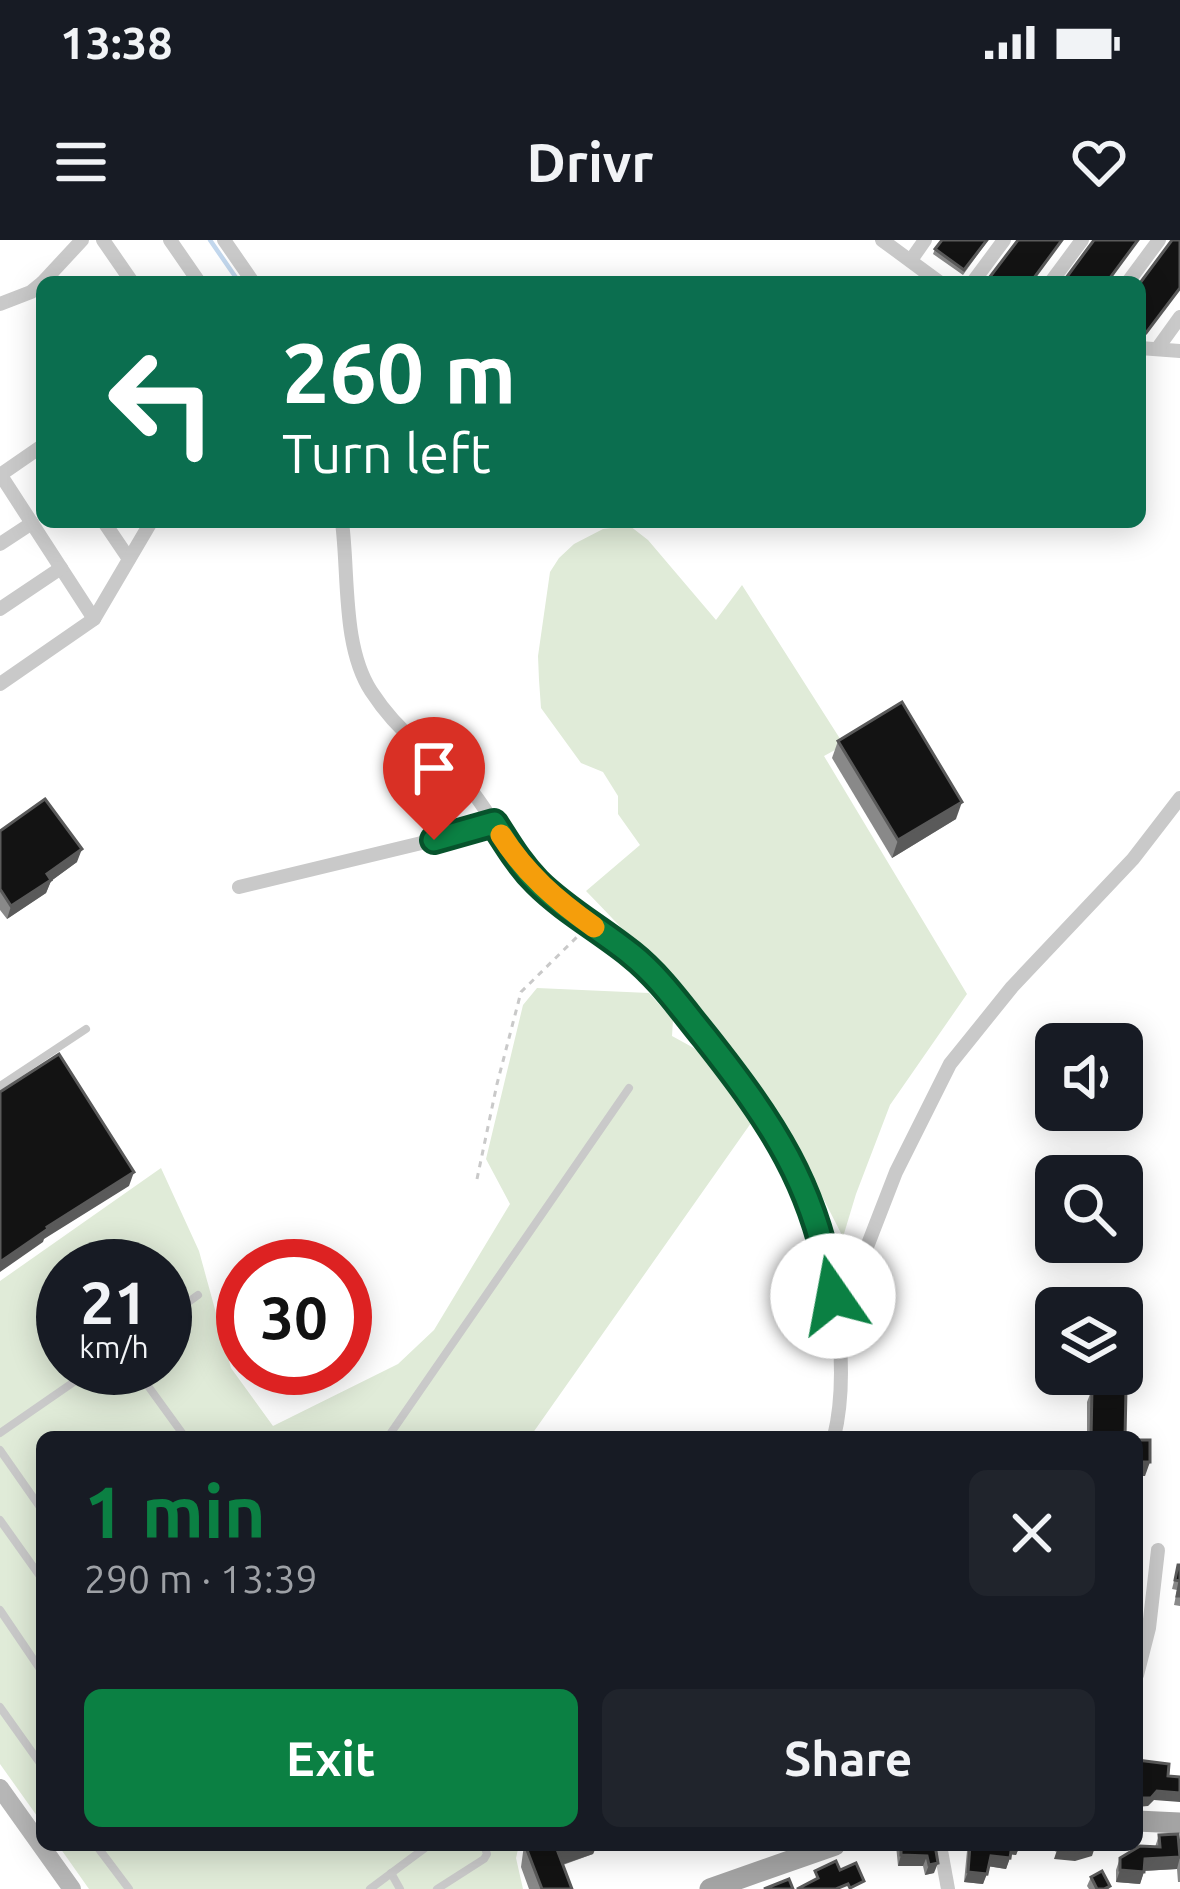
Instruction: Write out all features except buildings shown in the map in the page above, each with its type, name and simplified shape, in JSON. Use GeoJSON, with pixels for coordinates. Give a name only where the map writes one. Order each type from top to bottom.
{"type":"FeatureCollection","features":[{"type":"Feature","properties":{"kind":"main road"},"geometry":{"type":"LineString","coordinates":[[1143,1822],[1180,1823]]}},
{"type":"Feature","properties":{"kind":"main road"},"geometry":{"type":"LineString","coordinates":[[710,1889],[819,1851]]}},
{"type":"Feature","properties":{"kind":"street"},"geometry":{"type":"LineString","coordinates":[[49,276],[82,240]]}},
{"type":"Feature","properties":{"kind":"street"},"geometry":{"type":"LineString","coordinates":[[103,240],[128,276]]}},
{"type":"Feature","properties":{"kind":"street"},"geometry":{"type":"LineString","coordinates":[[170,240],[196,276]]}},
{"type":"Feature","properties":{"kind":"street"},"geometry":{"type":"LineString","coordinates":[[224,240],[250,276]]}},
{"type":"Feature","properties":{"kind":"street"},"geometry":{"type":"LineString","coordinates":[[882,240],[932,276]]}},
{"type":"Feature","properties":{"kind":"street"},"geometry":{"type":"LineString","coordinates":[[910,260],[926,240]]}},
{"type":"Feature","properties":{"kind":"street"},"geometry":{"type":"LineString","coordinates":[[977,276],[1004,240]]}},
{"type":"Feature","properties":{"kind":"street"},"geometry":{"type":"LineString","coordinates":[[1056,276],[1082,240]]}},
{"type":"Feature","properties":{"kind":"street"},"geometry":{"type":"LineString","coordinates":[[1132,276],[1159,240]]}},
{"type":"Feature","properties":{"kind":"street"},"geometry":{"type":"LineString","coordinates":[[0,304],[36,288]]}},
{"type":"Feature","properties":{"kind":"street"},"geometry":{"type":"LineString","coordinates":[[1157,350],[1180,317]]}},
{"type":"Feature","properties":{"kind":"street"},"geometry":{"type":"LineString","coordinates":[[1146,349],[1180,351]]}},
{"type":"Feature","properties":{"kind":"street"},"geometry":{"type":"LineString","coordinates":[[36,450],[0,475],[94,619]]}},
{"type":"Feature","properties":{"kind":"street"},"geometry":{"type":"LineString","coordinates":[[0,544],[32,523]]}},
{"type":"Feature","properties":{"kind":"street"},"geometry":{"type":"LineString","coordinates":[[108,528],[129,559]]}},
{"type":"Feature","properties":{"kind":"street"},"geometry":{"type":"LineString","coordinates":[[0,684],[94,619],[147,528]]}},
{"type":"Feature","properties":{"kind":"street"},"geometry":{"type":"LineString","coordinates":[[343,528],[356,658],[370,690],[418,745],[453,770],[536,881],[634,956],[671,995],[735,1075],[791,1160],[823,1243],[837,1323],[840,1389],[835,1431]]}},
{"type":"Feature","properties":{"kind":"street"},"geometry":{"type":"LineString","coordinates":[[0,609],[61,568]]}},
{"type":"Feature","properties":{"kind":"street"},"geometry":{"type":"LineString","coordinates":[[837,1323],[896,1172],[950,1064],[1012,987],[1132,859],[1180,799]]}},
{"type":"Feature","properties":{"kind":"street"},"geometry":{"type":"LineString","coordinates":[[239,887],[494,823]]}},
{"type":"Feature","properties":{"kind":"street"},"geometry":{"type":"LineString","coordinates":[[1143,1652],[1157,1550]]}},
{"type":"Feature","properties":{"kind":"street"},"geometry":{"type":"LineString","coordinates":[[0,1788],[36,1838]]}},
{"type":"Feature","properties":{"kind":"street"},"geometry":{"type":"LineString","coordinates":[[45,1851],[72,1889]]}},
{"type":"Feature","properties":{"kind":"street"},"geometry":{"type":"LineString","coordinates":[[941,1851],[948,1889]]}},
{"type":"Feature","properties":{"kind":"lane"},"geometry":{"type":"LineString","coordinates":[[0,1086],[86,1029]]}},
{"type":"Feature","properties":{"kind":"lane"},"geometry":{"type":"LineString","coordinates":[[392,1431],[629,1088]]}},
{"type":"Feature","properties":{"kind":"lane"},"geometry":{"type":"LineString","coordinates":[[192,1300],[199,1295]]}},
{"type":"Feature","properties":{"kind":"lane"},"geometry":{"type":"LineString","coordinates":[[0,1433],[55,1395]]}},
{"type":"Feature","properties":{"kind":"lane"},"geometry":{"type":"LineString","coordinates":[[155,1395],[181,1431]]}},
{"type":"Feature","properties":{"kind":"lane"},"geometry":{"type":"LineString","coordinates":[[0,1450],[36,1501]]}},
{"type":"Feature","properties":{"kind":"lane"},"geometry":{"type":"LineString","coordinates":[[0,1520],[36,1571]]}},
{"type":"Feature","properties":{"kind":"lane"},"geometry":{"type":"LineString","coordinates":[[0,1610],[36,1663]]}},
{"type":"Feature","properties":{"kind":"lane"},"geometry":{"type":"LineString","coordinates":[[0,1707],[36,1758]]}},
{"type":"Feature","properties":{"kind":"lane"},"geometry":{"type":"LineString","coordinates":[[100,1851],[129,1889]]}},
{"type":"Feature","properties":{"kind":"lane"},"geometry":{"type":"LineString","coordinates":[[370,1889],[421,1851]]}},
{"type":"Feature","properties":{"kind":"lane"},"geometry":{"type":"LineString","coordinates":[[436,1889],[484,1859],[487,1851]]}},
{"type":"Feature","properties":{"kind":"lane"},"geometry":{"type":"LineString","coordinates":[[391,1873],[400,1889]]}},
{"type":"Feature","properties":{"kind":"path"},"geometry":{"type":"LineString","coordinates":[[477,1179],[520,992],[590,924]]}},
{"type":"Feature","properties":{"kind":"green space"},"geometry":{"type":"Polygon","coordinates":[[[633,528],[648,540],[716,620],[742,585],[844,745],[824,756],[967,994],[890,1105],[843,1237],[755,1082],[685,996],[586,891],[640,845],[618,814],[618,796],[603,772],[581,763],[541,708],[538,656],[550,572],[574,544],[603,529],[633,528]]]}},
{"type":"Feature","properties":{"kind":"green space"},"geometry":{"type":"Polygon","coordinates":[[[537,988],[649,993],[673,1020],[672,1036],[703,1053],[751,1123],[534,1431],[36,1431],[36,1815],[0,1764],[0,1281],[36,1256],[36,1395],[192,1395],[192,1239],[60,1239],[161,1168],[199,1251],[216,1313],[216,1395],[251,1395],[273,1426],[336,1395],[372,1395],[372,1377],[398,1364],[434,1330],[510,1204],[486,1159],[523,1005],[537,988]]]}},
{"type":"Feature","properties":{"kind":"green space"},"geometry":{"type":"Polygon","coordinates":[[[62,1851],[518,1851],[523,1889],[89,1889],[62,1851]]]}},
{"type":"Feature","properties":{"kind":"waterway"},"geometry":{"type":"LineString","coordinates":[[210,240],[235,276]]}},
{"type":"Feature","properties":{"kind":"slow traffic"},"geometry":{"type":"LineString","coordinates":[[501,835],[536,881],[594,927]]}},
{"type":"Feature","properties":{"kind":"route"},"geometry":{"type":"LineString","coordinates":[[434,840],[494,823],[536,881],[634,956],[657,980],[735,1075],[791,1160],[813,1210],[833,1296]]}}]}
